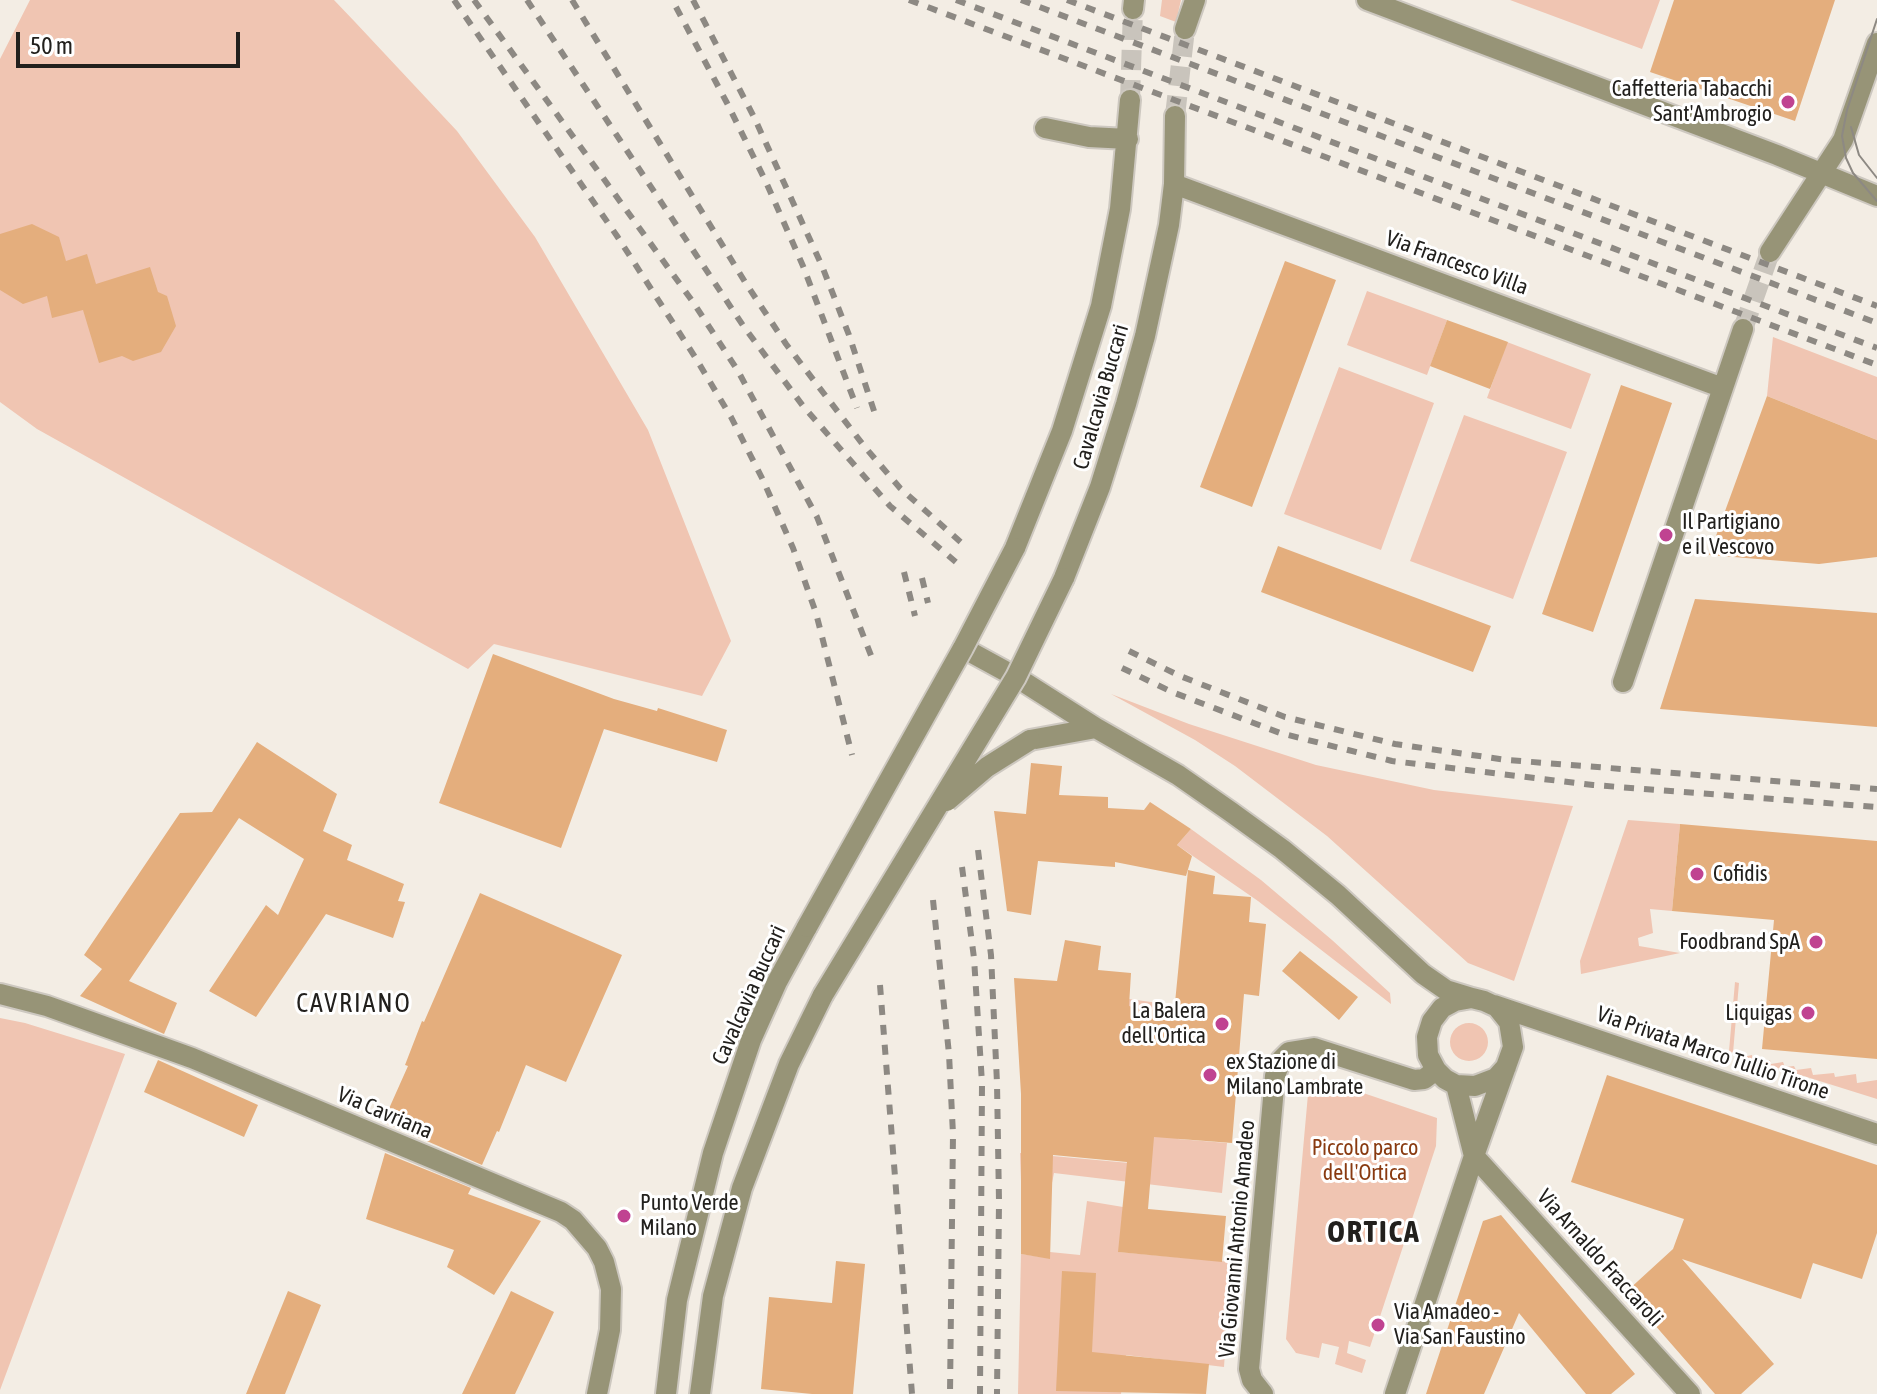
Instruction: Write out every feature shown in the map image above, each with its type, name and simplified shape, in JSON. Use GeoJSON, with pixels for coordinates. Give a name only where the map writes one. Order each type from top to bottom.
{"type":"FeatureCollection","features":[{"type":"Feature","properties":{"kind":"street"},"geometry":{"type":"LineString","coordinates":[[1185,29],[1195,0]]}},
{"type":"Feature","properties":{"kind":"street"},"geometry":{"type":"LineString","coordinates":[[1367,0],[1877,196]]}},
{"type":"Feature","properties":{"kind":"street"},"geometry":{"type":"LineString","coordinates":[[1770,252],[1844,137],[1877,43]]}},
{"type":"Feature","properties":{"kind":"street","name":"Cavalcavia Buccari"},"geometry":{"type":"LineString","coordinates":[[666,1394],[677,1300],[713,1153],[751,1040],[777,982],[963,648],[1015,548],[1062,431],[1097,320],[1118,221],[1130,100]]}},
{"type":"Feature","properties":{"kind":"street","name":"Cavalcavia Buccari"},"geometry":{"type":"LineString","coordinates":[[700,1394],[713,1296],[742,1188],[789,1064],[823,995],[1016,677],[1064,578],[1100,487],[1126,404],[1160,275],[1174,184],[1175,116]]}},
{"type":"Feature","properties":{"kind":"street"},"geometry":{"type":"LineString","coordinates":[[1045,128],[1089,137],[1128,139]]}},
{"type":"Feature","properties":{"kind":"street","name":"Via Francesco Villa"},"geometry":{"type":"LineString","coordinates":[[1174,184],[1723,388]]}},
{"type":"Feature","properties":{"kind":"street"},"geometry":{"type":"LineString","coordinates":[[1623,682],[1743,329]]}},
{"type":"Feature","properties":{"kind":"street"},"geometry":{"type":"LineString","coordinates":[[963,648],[1178,775],[1282,849],[1338,895],[1423,974],[1446,990],[1482,1001],[1505,1017],[1513,1036],[1512,1054],[1474,1156],[1395,1394]]}},
{"type":"Feature","properties":{"kind":"street","name":"Cavalcavia Buccari"},"geometry":{"type":"LineString","coordinates":[[930,818],[987,767],[1030,740],[1096,728]]}},
{"type":"Feature","properties":{"kind":"street"},"geometry":{"type":"LineString","coordinates":[[1423,974],[1432,1006],[1426,1046],[1436,1070],[1456,1085],[1475,1086],[1489,1082],[1506,1067]]}},
{"type":"Feature","properties":{"kind":"street","name":"Via Cavriana"},"geometry":{"type":"LineString","coordinates":[[0,994],[47,1006],[192,1058],[561,1212],[573,1220],[597,1248],[611,1289],[610,1330],[597,1394]]}},
{"type":"Feature","properties":{"kind":"street"},"geometry":{"type":"LineString","coordinates":[[1432,1021],[1448,1004],[1482,1001]]}},
{"type":"Feature","properties":{"kind":"street","name":"Via Privata Marco Tullio Tirone"},"geometry":{"type":"LineString","coordinates":[[1482,1001],[1877,1134]]}},
{"type":"Feature","properties":{"kind":"street"},"geometry":{"type":"LineString","coordinates":[[1513,1036],[1534,1018]]}},
{"type":"Feature","properties":{"kind":"street","name":"Via Giovanni Antonio Amadeo"},"geometry":{"type":"LineString","coordinates":[[1263,1394],[1252,1380],[1249,1369],[1275,1076],[1281,1060],[1289,1052],[1314,1048],[1414,1080],[1424,1079],[1436,1070]]}},
{"type":"Feature","properties":{"kind":"street"},"geometry":{"type":"LineString","coordinates":[[1456,1085],[1474,1156]]}},
{"type":"Feature","properties":{"kind":"street","name":"Via Arnaldo Fraccaroli"},"geometry":{"type":"LineString","coordinates":[[1474,1156],[1690,1394]]}},
{"type":"Feature","properties":{"kind":"green space"},"geometry":{"type":"Polygon","coordinates":[[[30,0],[334,0],[457,131],[535,237],[648,430],[731,641],[702,696],[494,644],[468,669],[37,429],[0,402],[0,59],[30,0]]]}},
{"type":"Feature","properties":{"kind":"green space"},"geometry":{"type":"Polygon","coordinates":[[[1162,0],[1181,0],[1176,22],[1160,16],[1162,0]]]}},
{"type":"Feature","properties":{"kind":"green space"},"geometry":{"type":"Polygon","coordinates":[[[1510,0],[1660,0],[1642,49],[1510,0]]]}},
{"type":"Feature","properties":{"kind":"green space"},"geometry":{"type":"Polygon","coordinates":[[[1367,291],[1447,320],[1427,375],[1347,345],[1367,291]]]}},
{"type":"Feature","properties":{"kind":"green space"},"geometry":{"type":"Polygon","coordinates":[[[1773,337],[1877,377],[1877,440],[1767,396],[1773,337]]]}},
{"type":"Feature","properties":{"kind":"green space"},"geometry":{"type":"Polygon","coordinates":[[[1507,342],[1591,374],[1571,429],[1487,398],[1507,342]]]}},
{"type":"Feature","properties":{"kind":"green space"},"geometry":{"type":"Polygon","coordinates":[[[1339,367],[1434,403],[1381,550],[1284,514],[1339,367]]]}},
{"type":"Feature","properties":{"kind":"green space"},"geometry":{"type":"Polygon","coordinates":[[[1464,415],[1567,452],[1513,599],[1410,561],[1464,415]]]}},
{"type":"Feature","properties":{"kind":"green space"},"geometry":{"type":"Polygon","coordinates":[[[1111,694],[1189,724],[1316,765],[1434,790],[1573,806],[1514,981],[1468,963],[1327,836],[1235,766],[1111,694]]]}},
{"type":"Feature","properties":{"kind":"green space"},"geometry":{"type":"Polygon","coordinates":[[[1628,820],[1680,824],[1672,911],[1650,909],[1653,933],[1638,938],[1639,946],[1680,953],[1581,974],[1580,961],[1628,820]]]}},
{"type":"Feature","properties":{"kind":"green space"},"geometry":{"type":"Polygon","coordinates":[[[1191,829],[1261,880],[1332,940],[1390,993],[1391,1004],[1258,901],[1177,845],[1191,829]]]}},
{"type":"Feature","properties":{"kind":"green space"},"geometry":{"type":"Polygon","coordinates":[[[1735,982],[1739,983],[1733,1053],[1729,1051],[1735,982]]]}},
{"type":"Feature","properties":{"kind":"green space"},"geometry":{"type":"Polygon","coordinates":[[[1129,999],[1188,1007],[1178,1139],[1227,1143],[1222,1193],[1054,1173],[1052,1183],[1021,1181],[1020,1153],[1151,1165],[1163,1012],[1128,1006],[1129,999]]]}},
{"type":"Feature","properties":{"kind":"green space"},"geometry":{"type":"Polygon","coordinates":[[[0,1018],[125,1054],[0,1390],[0,1018]]]}},
{"type":"Feature","properties":{"kind":"green space"},"geometry":{"type":"Polygon","coordinates":[[[1469,1023],[1483,1028],[1488,1042],[1483,1056],[1469,1061],[1455,1056],[1450,1042],[1455,1028],[1469,1023]]]}},
{"type":"Feature","properties":{"kind":"green space"},"geometry":{"type":"Polygon","coordinates":[[[1752,1055],[1759,1061],[1770,1060],[1771,1064],[1783,1062],[1785,1067],[1794,1066],[1796,1070],[1811,1068],[1813,1075],[1834,1073],[1835,1077],[1856,1074],[1857,1083],[1877,1080],[1877,1099],[1743,1057],[1752,1055]]]}},
{"type":"Feature","properties":{"kind":"green space","name":"Piccolo parco dell'Ortica"},"geometry":{"type":"Polygon","coordinates":[[[1322,1079],[1437,1118],[1436,1146],[1370,1347],[1349,1341],[1347,1353],[1366,1360],[1362,1373],[1335,1364],[1339,1347],[1322,1343],[1319,1358],[1296,1353],[1286,1339],[1309,1083],[1322,1079]]]}},
{"type":"Feature","properties":{"kind":"green space"},"geometry":{"type":"Polygon","coordinates":[[[1087,1201],[1123,1207],[1119,1252],[1231,1262],[1224,1367],[1126,1355],[1121,1394],[1018,1394],[1021,1254],[1049,1258],[1050,1252],[1080,1255],[1087,1201]]]}},
{"type":"Feature","properties":{"kind":"building"},"geometry":{"type":"Polygon","coordinates":[[[1674,0],[1835,0],[1795,121],[1650,72],[1674,0]]]}},
{"type":"Feature","properties":{"kind":"building"},"geometry":{"type":"Polygon","coordinates":[[[32,224],[59,237],[66,261],[87,254],[96,284],[150,267],[158,292],[167,296],[176,326],[161,352],[133,361],[122,356],[99,363],[83,310],[52,318],[47,296],[23,304],[0,290],[0,234],[32,224]]]}},
{"type":"Feature","properties":{"kind":"building"},"geometry":{"type":"Polygon","coordinates":[[[1285,261],[1336,280],[1252,507],[1200,487],[1285,261]]]}},
{"type":"Feature","properties":{"kind":"building"},"geometry":{"type":"Polygon","coordinates":[[[1447,320],[1508,342],[1490,389],[1430,366],[1447,320]]]}},
{"type":"Feature","properties":{"kind":"building"},"geometry":{"type":"Polygon","coordinates":[[[1621,385],[1672,403],[1593,632],[1542,614],[1621,385]]]}},
{"type":"Feature","properties":{"kind":"building"},"geometry":{"type":"Polygon","coordinates":[[[1767,396],[1877,440],[1877,557],[1819,564],[1709,555],[1767,396]]]}},
{"type":"Feature","properties":{"kind":"building"},"geometry":{"type":"Polygon","coordinates":[[[1278,546],[1491,626],[1473,672],[1261,592],[1278,546]]]}},
{"type":"Feature","properties":{"kind":"building"},"geometry":{"type":"Polygon","coordinates":[[[1695,599],[1877,613],[1877,727],[1660,709],[1695,599]]]}},
{"type":"Feature","properties":{"kind":"building"},"geometry":{"type":"Polygon","coordinates":[[[493,654],[614,699],[657,711],[658,708],[727,730],[717,762],[604,729],[561,848],[439,803],[493,654]]]}},
{"type":"Feature","properties":{"kind":"building"},"geometry":{"type":"Polygon","coordinates":[[[257,742],[337,794],[323,831],[352,845],[347,860],[404,884],[398,901],[405,902],[393,938],[326,914],[256,1017],[209,991],[266,905],[278,915],[304,859],[239,818],[129,981],[177,1003],[164,1034],[80,996],[102,969],[84,955],[180,813],[212,812],[257,742]]]}},
{"type":"Feature","properties":{"kind":"building"},"geometry":{"type":"Polygon","coordinates":[[[1031,763],[1062,766],[1059,795],[1108,797],[1108,808],[1144,810],[1150,802],[1191,829],[1177,845],[1192,856],[1186,876],[1115,862],[1115,867],[1038,861],[1031,915],[1007,911],[994,811],[1026,814],[1031,763]]]}},
{"type":"Feature","properties":{"kind":"building"},"geometry":{"type":"Polygon","coordinates":[[[1680,824],[1877,841],[1877,1059],[1762,1049],[1774,920],[1672,911],[1680,824]]]}},
{"type":"Feature","properties":{"kind":"building"},"geometry":{"type":"Polygon","coordinates":[[[1188,870],[1215,876],[1213,894],[1251,897],[1249,922],[1266,924],[1259,996],[1244,994],[1232,1143],[1154,1137],[1148,1209],[1226,1216],[1222,1262],[1118,1252],[1127,1162],[1053,1155],[1050,1259],[1021,1254],[1021,1094],[1014,978],[1057,981],[1065,940],[1101,946],[1098,970],[1131,973],[1129,1006],[1174,1013],[1188,870]]]}},
{"type":"Feature","properties":{"kind":"building"},"geometry":{"type":"Polygon","coordinates":[[[480,893],[622,955],[566,1082],[526,1065],[482,1165],[383,1122],[408,1066],[405,1065],[422,1021],[480,893]]]}},
{"type":"Feature","properties":{"kind":"building"},"geometry":{"type":"Polygon","coordinates":[[[1300,951],[1358,997],[1339,1020],[1282,971],[1300,951]]]}},
{"type":"Feature","properties":{"kind":"building"},"geometry":{"type":"Polygon","coordinates":[[[158,1060],[258,1105],[244,1137],[144,1092],[158,1060]]]}},
{"type":"Feature","properties":{"kind":"building"},"geometry":{"type":"Polygon","coordinates":[[[1607,1075],[1877,1165],[1877,1233],[1862,1279],[1813,1263],[1801,1299],[1682,1259],[1774,1364],[1741,1394],[1715,1394],[1626,1292],[1673,1249],[1684,1219],[1571,1182],[1607,1075]]]}},
{"type":"Feature","properties":{"kind":"building"},"geometry":{"type":"Polygon","coordinates":[[[385,1153],[471,1188],[468,1194],[541,1221],[494,1295],[447,1267],[454,1250],[366,1219],[385,1153]]]}},
{"type":"Feature","properties":{"kind":"building"},"geometry":{"type":"Polygon","coordinates":[[[1501,1215],[1635,1374],[1611,1394],[1586,1394],[1519,1313],[1484,1394],[1426,1394],[1483,1221],[1501,1215]]]}},
{"type":"Feature","properties":{"kind":"building"},"geometry":{"type":"Polygon","coordinates":[[[836,1261],[865,1264],[853,1394],[761,1389],[769,1297],[832,1303],[836,1261]]]}},
{"type":"Feature","properties":{"kind":"building"},"geometry":{"type":"Polygon","coordinates":[[[1062,1271],[1096,1273],[1092,1352],[1209,1364],[1206,1394],[1056,1391],[1062,1271]]]}},
{"type":"Feature","properties":{"kind":"building"},"geometry":{"type":"Polygon","coordinates":[[[288,1291],[321,1305],[285,1394],[246,1394],[288,1291]]]}},
{"type":"Feature","properties":{"kind":"building"},"geometry":{"type":"Polygon","coordinates":[[[511,1291],[554,1312],[515,1394],[462,1394],[511,1291]]]}},
{"type":"Feature","properties":{"kind":"tunnel"},"geometry":{"type":"LineString","coordinates":[[1130,100],[1133,9]]}},
{"type":"Feature","properties":{"kind":"tunnel"},"geometry":{"type":"LineString","coordinates":[[1175,116],[1185,29]]}},
{"type":"Feature","properties":{"kind":"tunnel"},"geometry":{"type":"LineString","coordinates":[[1743,329],[1770,252]]}},
{"type":"Feature","properties":{"kind":"tram line"},"geometry":{"type":"LineString","coordinates":[[1877,19],[1847,110],[1842,136],[1846,158],[1853,173],[1877,201]]}},
{"type":"Feature","properties":{"kind":"tram line"},"geometry":{"type":"LineString","coordinates":[[1851,127],[1859,155],[1877,178]]}},
{"type":"Feature","properties":{"kind":"railway"},"geometry":{"type":"LineString","coordinates":[[454,0],[617,236],[731,417],[793,548],[816,613],[852,755]]}},
{"type":"Feature","properties":{"kind":"railway"},"geometry":{"type":"LineString","coordinates":[[474,0],[693,302],[738,371],[817,517],[872,658]]}},
{"type":"Feature","properties":{"kind":"railway"},"geometry":{"type":"LineString","coordinates":[[527,0],[744,327],[803,406],[890,506],[957,563]]}},
{"type":"Feature","properties":{"kind":"railway"},"geometry":{"type":"LineString","coordinates":[[572,0],[786,344],[900,488],[965,546]]}},
{"type":"Feature","properties":{"kind":"railway"},"geometry":{"type":"LineString","coordinates":[[693,0],[754,117],[822,266],[875,414]]}},
{"type":"Feature","properties":{"kind":"railway"},"geometry":{"type":"LineString","coordinates":[[909,0],[1877,365]]}},
{"type":"Feature","properties":{"kind":"railway"},"geometry":{"type":"LineString","coordinates":[[956,0],[1877,348]]}},
{"type":"Feature","properties":{"kind":"railway"},"geometry":{"type":"LineString","coordinates":[[1021,0],[1877,323]]}},
{"type":"Feature","properties":{"kind":"railway"},"geometry":{"type":"LineString","coordinates":[[1067,0],[1877,306]]}},
{"type":"Feature","properties":{"kind":"railway"},"geometry":{"type":"LineString","coordinates":[[676,7],[766,182],[803,266],[857,408]]}},
{"type":"Feature","properties":{"kind":"railway"},"geometry":{"type":"LineString","coordinates":[[904,572],[915,616]]}},
{"type":"Feature","properties":{"kind":"railway"},"geometry":{"type":"LineString","coordinates":[[922,578],[928,603]]}},
{"type":"Feature","properties":{"kind":"railway"},"geometry":{"type":"LineString","coordinates":[[1129,651],[1180,676],[1285,717],[1395,744],[1507,760],[1877,789]]}},
{"type":"Feature","properties":{"kind":"railway"},"geometry":{"type":"LineString","coordinates":[[1122,668],[1172,692],[1280,733],[1392,761],[1593,785],[1877,807]]}},
{"type":"Feature","properties":{"kind":"railway"},"geometry":{"type":"LineString","coordinates":[[978,850],[991,955],[997,1083],[997,1394]]}},
{"type":"Feature","properties":{"kind":"railway"},"geometry":{"type":"LineString","coordinates":[[962,867],[974,958],[982,1083],[980,1394]]}},
{"type":"Feature","properties":{"kind":"railway"},"geometry":{"type":"LineString","coordinates":[[933,900],[949,1054],[953,1134],[950,1394]]}},
{"type":"Feature","properties":{"kind":"railway"},"geometry":{"type":"LineString","coordinates":[[880,985],[912,1394]]}},
{"type":"Feature","properties":{"kind":"place","name":"Caffetteria Tabacchi Sant'Ambrogio"},"geometry":{"type":"Point","coordinates":[1788,102]}},
{"type":"Feature","properties":{"kind":"place","name":"Il Partigiano e il Vescovo"},"geometry":{"type":"Point","coordinates":[1666,535]}},
{"type":"Feature","properties":{"kind":"place","name":"Cofidis"},"geometry":{"type":"Point","coordinates":[1697,874]}},
{"type":"Feature","properties":{"kind":"place","name":"Foodbrand SpA"},"geometry":{"type":"Point","coordinates":[1816,942]}},
{"type":"Feature","properties":{"kind":"place","name":"Liquigas"},"geometry":{"type":"Point","coordinates":[1808,1013]}},
{"type":"Feature","properties":{"kind":"place","name":"La Balera dell'Ortica"},"geometry":{"type":"Point","coordinates":[1222,1024]}},
{"type":"Feature","properties":{"kind":"place","name":"ex Stazione di Milano Lambrate"},"geometry":{"type":"Point","coordinates":[1210,1075]}},
{"type":"Feature","properties":{"kind":"place","name":"Punto Verde Milano"},"geometry":{"type":"Point","coordinates":[624,1216]}},
{"type":"Feature","properties":{"kind":"place","name":"Via Amadeo - Via San Faustino"},"geometry":{"type":"Point","coordinates":[1378,1325]}},
{"type":"Feature","properties":{"kind":"district","name":"CAVRIANO"},"geometry":{"type":"Point","coordinates":[354,1004]}},
{"type":"Feature","properties":{"kind":"district","name":"ORTICA"},"geometry":{"type":"Point","coordinates":[1374,1233]}}]}
